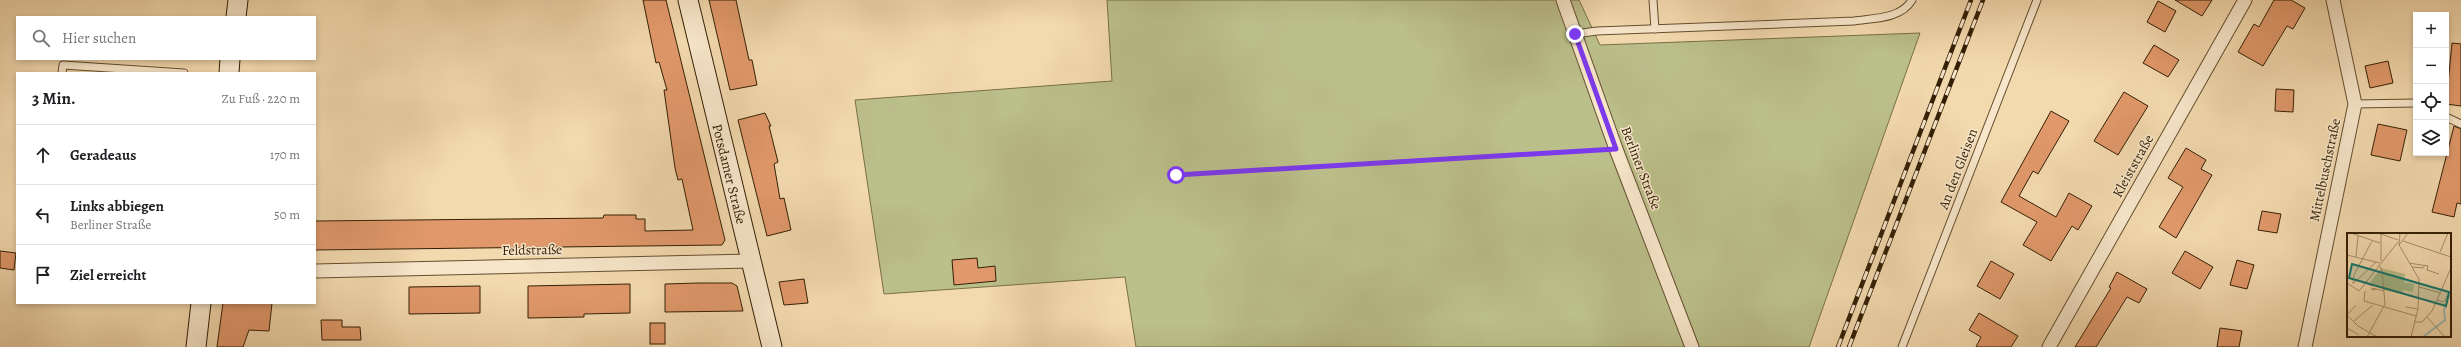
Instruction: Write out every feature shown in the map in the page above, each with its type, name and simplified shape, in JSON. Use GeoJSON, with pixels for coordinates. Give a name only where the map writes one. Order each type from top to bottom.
{"type":"FeatureCollection","features":[{"type":"Feature","properties":{"kind":"street"},"geometry":{"type":"LineString","coordinates":[[236,16],[238,0]]}},
{"type":"Feature","properties":{"kind":"street","name":"Potsdamer Straße"},"geometry":{"type":"LineString","coordinates":[[688,0],[772,347]]}},
{"type":"Feature","properties":{"kind":"street","name":"Berliner Straße"},"geometry":{"type":"LineString","coordinates":[[1563,0],[1616,149],[1692,347]]}},
{"type":"Feature","properties":{"kind":"street","name":"Kleiststraße"},"geometry":{"type":"LineString","coordinates":[[2049,347],[2245,0]]}},
{"type":"Feature","properties":{"kind":"street","name":"Mittelbuschstraße"},"geometry":{"type":"LineString","coordinates":[[2305,347],[2355,104],[2334,0]]}},
{"type":"Feature","properties":{"kind":"street"},"geometry":{"type":"LineString","coordinates":[[228,72],[230,60]]}},
{"type":"Feature","properties":{"kind":"street","name":"Feldstraße"},"geometry":{"type":"LineString","coordinates":[[316,271],[750,261]]}},
{"type":"Feature","properties":{"kind":"street"},"geometry":{"type":"LineString","coordinates":[[196,347],[201,304]]}},
{"type":"Feature","properties":{"kind":"lane"},"geometry":{"type":"LineString","coordinates":[[1653,0],[1655,29]]}},
{"type":"Feature","properties":{"kind":"lane"},"geometry":{"type":"LineString","coordinates":[[1575,34],[1655,29],[1854,21],[1892,16],[1910,5],[1912,0]]}},
{"type":"Feature","properties":{"kind":"lane","name":"An den Gleisen"},"geometry":{"type":"LineString","coordinates":[[1902,347],[2037,0]]}},
{"type":"Feature","properties":{"kind":"lane"},"geometry":{"type":"LineString","coordinates":[[62,72],[63,65],[169,72]]}},
{"type":"Feature","properties":{"kind":"lane"},"geometry":{"type":"LineString","coordinates":[[2355,104],[2413,103]]}},
{"type":"Feature","properties":{"kind":"lane"},"geometry":{"type":"LineString","coordinates":[[2449,118],[2461,124]]}},
{"type":"Feature","properties":{"kind":"path"},"geometry":{"type":"LineString","coordinates":[[1176,175],[1616,149]]}},
{"type":"Feature","properties":{"kind":"green space"},"geometry":{"type":"Polygon","coordinates":[[[1107,0],[1579,0],[1600,45],[1920,33],[1809,347],[1136,347],[1125,277],[884,294],[855,100],[1112,81],[1107,0]]]}},
{"type":"Feature","properties":{"kind":"building"},"geometry":{"type":"Polygon","coordinates":[[[643,0],[666,0],[725,240],[722,245],[316,250],[316,221],[603,218],[604,215],[636,215],[636,219],[645,219],[645,231],[693,230],[682,179],[678,180],[675,168],[664,90],[667,90],[659,62],[656,63],[643,0]]]}},
{"type":"Feature","properties":{"kind":"building"},"geometry":{"type":"Polygon","coordinates":[[[709,0],[736,0],[749,60],[752,60],[757,85],[730,90],[709,0]]]}},
{"type":"Feature","properties":{"kind":"building"},"geometry":{"type":"Polygon","coordinates":[[[2175,0],[2212,0],[2202,16],[2175,0]]]}},
{"type":"Feature","properties":{"kind":"building"},"geometry":{"type":"Polygon","coordinates":[[[2274,0],[2291,0],[2305,8],[2293,29],[2287,26],[2263,66],[2238,52],[2254,24],[2259,27],[2274,0]]]}},
{"type":"Feature","properties":{"kind":"building"},"geometry":{"type":"Polygon","coordinates":[[[2158,1],[2176,11],[2165,32],[2147,22],[2158,1]]]}},
{"type":"Feature","properties":{"kind":"building"},"geometry":{"type":"Polygon","coordinates":[[[2452,43],[2461,44],[2461,106],[2449,104],[2449,74],[2452,43]]]}},
{"type":"Feature","properties":{"kind":"building"},"geometry":{"type":"Polygon","coordinates":[[[2154,45],[2179,60],[2168,77],[2143,63],[2154,45]]]}},
{"type":"Feature","properties":{"kind":"building"},"geometry":{"type":"Polygon","coordinates":[[[2388,61],[2393,83],[2370,88],[2365,66],[2388,61]]]}},
{"type":"Feature","properties":{"kind":"building"},"geometry":{"type":"Polygon","coordinates":[[[2276,89],[2294,90],[2293,112],[2275,111],[2276,89]]]}},
{"type":"Feature","properties":{"kind":"building"},"geometry":{"type":"Polygon","coordinates":[[[2124,92],[2148,106],[2118,155],[2094,141],[2124,92]]]}},
{"type":"Feature","properties":{"kind":"building"},"geometry":{"type":"Polygon","coordinates":[[[2051,111],[2069,121],[2038,174],[2033,171],[2019,196],[2056,217],[2069,193],[2092,206],[2078,230],[2072,226],[2051,261],[2023,245],[2037,222],[2001,202],[2051,111]]]}},
{"type":"Feature","properties":{"kind":"building"},"geometry":{"type":"Polygon","coordinates":[[[765,113],[771,126],[769,126],[778,162],[774,164],[780,199],[784,198],[791,230],[767,236],[738,120],[765,113]]]}},
{"type":"Feature","properties":{"kind":"building"},"geometry":{"type":"Polygon","coordinates":[[[2378,124],[2407,130],[2400,161],[2371,155],[2378,124]]]}},
{"type":"Feature","properties":{"kind":"building"},"geometry":{"type":"Polygon","coordinates":[[[2454,126],[2461,129],[2461,204],[2457,203],[2454,217],[2432,212],[2446,156],[2449,156],[2449,146],[2454,126]]]}},
{"type":"Feature","properties":{"kind":"building"},"geometry":{"type":"Polygon","coordinates":[[[2186,148],[2206,160],[2201,169],[2212,175],[2176,238],[2159,227],[2183,187],[2168,178],[2186,148]]]}},
{"type":"Feature","properties":{"kind":"building"},"geometry":{"type":"Polygon","coordinates":[[[2262,211],[2281,214],[2277,233],[2258,230],[2262,211]]]}},
{"type":"Feature","properties":{"kind":"building"},"geometry":{"type":"Polygon","coordinates":[[[0,251],[16,253],[14,270],[0,268],[0,251]]]}},
{"type":"Feature","properties":{"kind":"building"},"geometry":{"type":"Polygon","coordinates":[[[2185,251],[2213,267],[2200,289],[2172,273],[2185,251]]]}},
{"type":"Feature","properties":{"kind":"building"},"geometry":{"type":"Polygon","coordinates":[[[977,258],[978,268],[995,266],[996,281],[954,285],[952,260],[977,258]]]}},
{"type":"Feature","properties":{"kind":"building"},"geometry":{"type":"Polygon","coordinates":[[[2237,260],[2254,265],[2247,289],[2230,285],[2237,260]]]}},
{"type":"Feature","properties":{"kind":"building"},"geometry":{"type":"Polygon","coordinates":[[[1991,261],[2014,274],[2000,299],[1977,286],[1991,261]]]}},
{"type":"Feature","properties":{"kind":"building"},"geometry":{"type":"Polygon","coordinates":[[[2117,272],[2147,289],[2139,303],[2127,297],[2096,347],[2075,347],[2111,288],[2109,287],[2117,272]]]}},
{"type":"Feature","properties":{"kind":"building"},"geometry":{"type":"Polygon","coordinates":[[[804,279],[808,303],[784,305],[779,282],[804,279]]]}},
{"type":"Feature","properties":{"kind":"building"},"geometry":{"type":"Polygon","coordinates":[[[732,283],[737,286],[743,311],[665,312],[665,284],[732,283]]]}},
{"type":"Feature","properties":{"kind":"building"},"geometry":{"type":"Polygon","coordinates":[[[630,284],[630,313],[584,314],[584,317],[528,318],[528,286],[630,284]]]}},
{"type":"Feature","properties":{"kind":"building"},"geometry":{"type":"Polygon","coordinates":[[[480,286],[480,313],[409,314],[409,287],[480,286]]]}},
{"type":"Feature","properties":{"kind":"building"},"geometry":{"type":"Polygon","coordinates":[[[223,304],[272,304],[269,331],[249,330],[243,347],[217,347],[223,304]]]}},
{"type":"Feature","properties":{"kind":"building"},"geometry":{"type":"Polygon","coordinates":[[[1979,313],[2018,336],[2011,347],[1976,347],[1981,337],[1969,330],[1979,313]]]}},
{"type":"Feature","properties":{"kind":"building"},"geometry":{"type":"Polygon","coordinates":[[[321,320],[342,320],[342,327],[360,327],[361,340],[322,340],[321,320]]]}},
{"type":"Feature","properties":{"kind":"building"},"geometry":{"type":"Polygon","coordinates":[[[650,323],[665,323],[665,344],[650,344],[650,323]]]}},
{"type":"Feature","properties":{"kind":"building"},"geometry":{"type":"Polygon","coordinates":[[[2220,328],[2242,331],[2239,347],[2217,347],[2220,328]]]}},
{"type":"Feature","properties":{"kind":"railway"},"geometry":{"type":"LineString","coordinates":[[1838,347],[1971,0]]}},
{"type":"Feature","properties":{"kind":"railway"},"geometry":{"type":"LineString","coordinates":[[1849,347],[1983,0]]}},
{"type":"Feature","properties":{"kind":"route"},"geometry":{"type":"LineString","coordinates":[[1176,175],[1616,149],[1575,34]]}}]}
